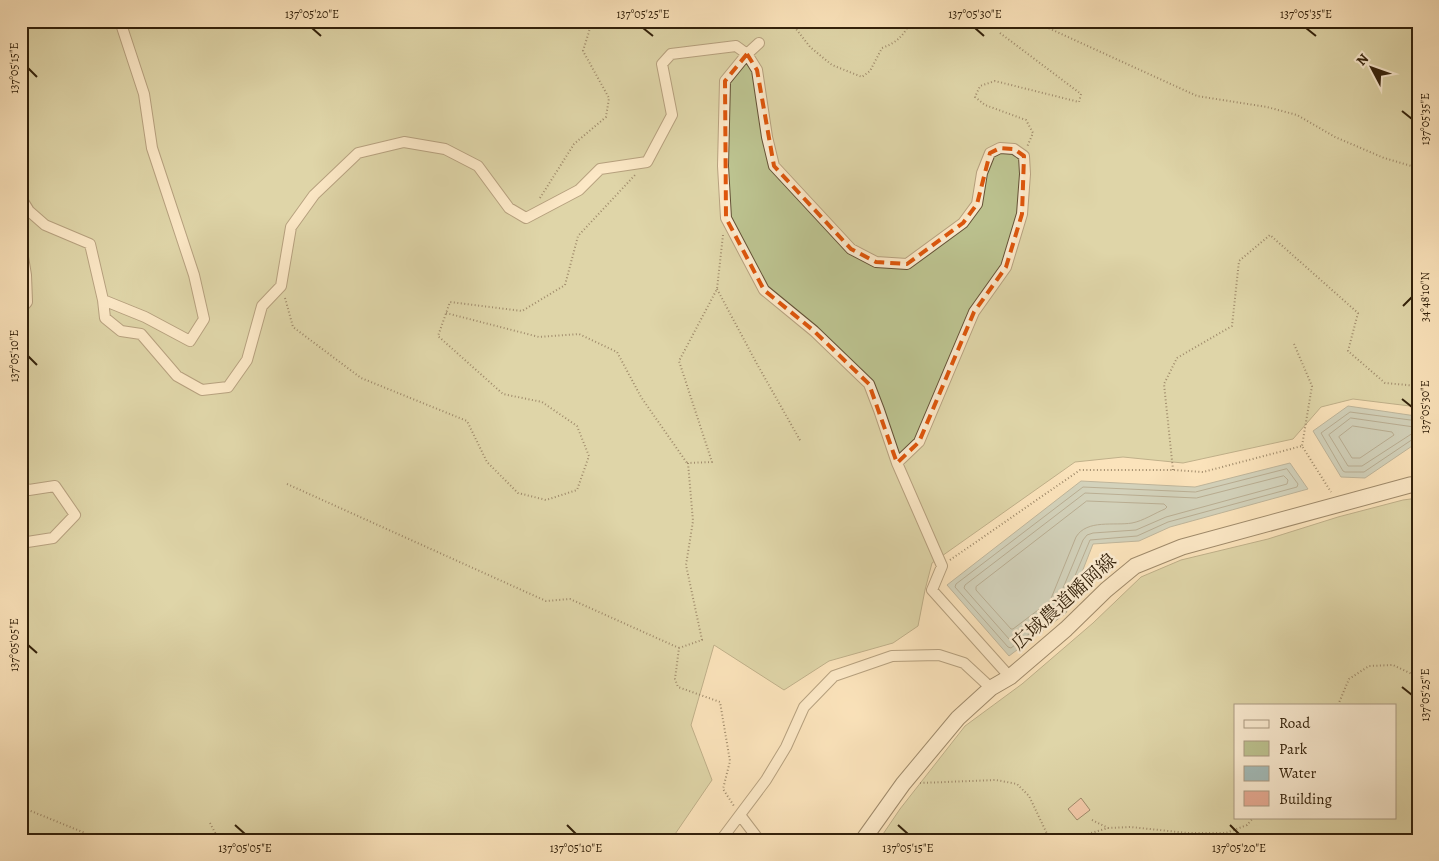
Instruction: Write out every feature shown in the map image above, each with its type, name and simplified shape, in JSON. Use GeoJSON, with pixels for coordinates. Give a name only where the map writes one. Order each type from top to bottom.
{"type":"FeatureCollection","features":[{"type":"Feature","properties":{"kind":"street"},"geometry":{"type":"LineString","coordinates":[[103,300],[144,317],[190,341],[204,319],[194,275],[152,148],[144,94],[120,21]]}},
{"type":"Feature","properties":{"kind":"street"},"geometry":{"type":"LineString","coordinates":[[759,43],[725,80],[723,166],[726,218],[764,290],[814,331],[869,384],[897,463],[942,566],[932,590],[1010,677]]}},
{"type":"Feature","properties":{"kind":"street"},"geometry":{"type":"LineString","coordinates":[[21,198],[29,211],[45,225],[90,244],[106,318],[121,331],[141,334],[177,376],[202,390],[228,387],[247,360],[262,306],[281,286],[291,227],[314,195],[358,153],[404,142],[445,149],[478,166],[509,208],[526,218],[579,190],[600,169],[647,162],[672,115],[662,64],[671,54],[736,46],[748,54],[757,70],[767,137],[774,166],[851,250],[876,262],[907,264],[963,224],[976,204],[982,173],[990,153],[1000,148],[1014,149],[1024,156],[1025,174],[1022,214],[1006,267],[974,312],[919,442],[897,463]]}},
{"type":"Feature","properties":{"kind":"street"},"geometry":{"type":"LineString","coordinates":[[21,246],[26,276],[27,302],[21,309]]}},
{"type":"Feature","properties":{"kind":"street","name":"広域農道幡岡線"},"geometry":{"type":"LineString","coordinates":[[863,840],[903,784],[958,718],[991,688],[1010,677],[1066,629],[1106,590],[1135,566],[1182,547],[1418,484]]}},
{"type":"Feature","properties":{"kind":"street"},"geometry":{"type":"LineString","coordinates":[[21,487],[29,490],[55,486],[75,515],[53,538],[21,543]]}},
{"type":"Feature","properties":{"kind":"street"},"geometry":{"type":"LineString","coordinates":[[720,840],[766,780],[786,746],[804,707],[834,676],[892,656],[940,655],[964,663],[991,688]]}},
{"type":"Feature","properties":{"kind":"street"},"geometry":{"type":"LineString","coordinates":[[740,815],[759,840]]}},
{"type":"Feature","properties":{"kind":"path"},"geometry":{"type":"LineString","coordinates":[[526,218],[574,144],[606,117],[609,98],[583,51],[591,25],[596,21]]}},
{"type":"Feature","properties":{"kind":"path"},"geometry":{"type":"LineString","coordinates":[[790,21],[810,47],[832,65],[862,77],[870,71],[882,48],[893,44],[903,36],[911,21]]}},
{"type":"Feature","properties":{"kind":"path"},"geometry":{"type":"LineString","coordinates":[[1033,21],[1197,96],[1267,107],[1297,114],[1343,140],[1384,158],[1418,168]]}},
{"type":"Feature","properties":{"kind":"path"},"geometry":{"type":"LineString","coordinates":[[1000,33],[1081,94],[1079,102],[995,81],[980,86],[975,97],[985,105],[1026,120],[1033,133],[1024,156]]}},
{"type":"Feature","properties":{"kind":"path"},"geometry":{"type":"LineString","coordinates":[[281,286],[293,327],[361,378],[466,421],[487,462],[518,493],[546,500],[577,490],[589,456],[577,426],[542,402],[503,394],[438,336],[450,302],[522,312],[565,285],[578,236],[647,162]]}},
{"type":"Feature","properties":{"kind":"path"},"geometry":{"type":"LineString","coordinates":[[688,463],[712,462],[678,361],[717,288],[726,218]]}},
{"type":"Feature","properties":{"kind":"path"},"geometry":{"type":"LineString","coordinates":[[1173,470],[1164,384],[1177,358],[1232,326],[1239,261],[1270,235],[1358,313],[1348,350],[1384,384],[1418,386]]}},
{"type":"Feature","properties":{"kind":"path"},"geometry":{"type":"LineString","coordinates":[[717,288],[801,442]]}},
{"type":"Feature","properties":{"kind":"path"},"geometry":{"type":"LineString","coordinates":[[287,484],[546,601],[570,599],[679,648],[702,640],[686,564],[693,521],[688,463],[641,397],[617,352],[579,334],[538,337],[446,313]]}},
{"type":"Feature","properties":{"kind":"path"},"geometry":{"type":"LineString","coordinates":[[1294,344],[1312,386],[1302,446],[1339,504]]}},
{"type":"Feature","properties":{"kind":"path"},"geometry":{"type":"LineString","coordinates":[[942,566],[1080,470],[1204,472],[1302,446]]}},
{"type":"Feature","properties":{"kind":"path"},"geometry":{"type":"LineString","coordinates":[[679,648],[675,679],[678,687],[720,702],[730,761],[723,789],[740,815]]}},
{"type":"Feature","properties":{"kind":"path"},"geometry":{"type":"LineString","coordinates":[[1338,704],[1349,679],[1370,666],[1393,665],[1418,677]]}},
{"type":"Feature","properties":{"kind":"path"},"geometry":{"type":"LineString","coordinates":[[903,784],[996,780],[1017,784],[1029,796],[1050,840]]}},
{"type":"Feature","properties":{"kind":"path"},"geometry":{"type":"LineString","coordinates":[[21,807],[85,833],[88,840]]}},
{"type":"Feature","properties":{"kind":"path"},"geometry":{"type":"LineString","coordinates":[[1084,840],[1088,834],[1108,828],[1131,827],[1187,833],[1226,833],[1247,825],[1253,818]]}},
{"type":"Feature","properties":{"kind":"path"},"geometry":{"type":"LineString","coordinates":[[1092,820],[1108,828]]}},
{"type":"Feature","properties":{"kind":"path"},"geometry":{"type":"LineString","coordinates":[[210,823],[218,840]]}},
{"type":"Feature","properties":{"kind":"highlighted area"},"geometry":{"type":"Polygon","coordinates":[[[747,54],[757,70],[774,166],[851,249],[876,262],[907,264],[963,223],[977,204],[990,153],[1000,148],[1014,149],[1024,156],[1022,214],[1006,267],[974,312],[919,442],[897,463],[869,384],[814,331],[764,290],[726,218],[725,81],[747,54]]]}},
{"type":"Feature","properties":{"kind":"green space"},"geometry":{"type":"Polygon","coordinates":[[[21,21],[1418,21],[1418,407],[1353,399],[1321,407],[1293,439],[1183,463],[1123,457],[1075,462],[932,563],[918,626],[893,643],[829,661],[784,690],[714,645],[691,725],[712,780],[671,840],[21,840],[21,21]]]}},
{"type":"Feature","properties":{"kind":"green space"},"geometry":{"type":"Polygon","coordinates":[[[1418,498],[1418,840],[879,840],[900,809],[965,726],[1022,684],[1093,623],[1141,577],[1181,560],[1268,539],[1338,517],[1403,500],[1418,498]]]}},
{"type":"Feature","properties":{"kind":"water"},"geometry":{"type":"Polygon","coordinates":[[[1348,406],[1416,416],[1418,442],[1365,478],[1341,477],[1313,431],[1348,406]]]}},
{"type":"Feature","properties":{"kind":"water"},"geometry":{"type":"Polygon","coordinates":[[[1290,463],[1308,489],[1170,527],[1139,541],[1093,544],[1066,613],[1009,656],[947,585],[1081,481],[1195,487],[1290,463]]]}},
{"type":"Feature","properties":{"kind":"building"},"geometry":{"type":"Polygon","coordinates":[[[1081,798],[1090,810],[1077,820],[1068,809],[1081,798]]]}}]}
